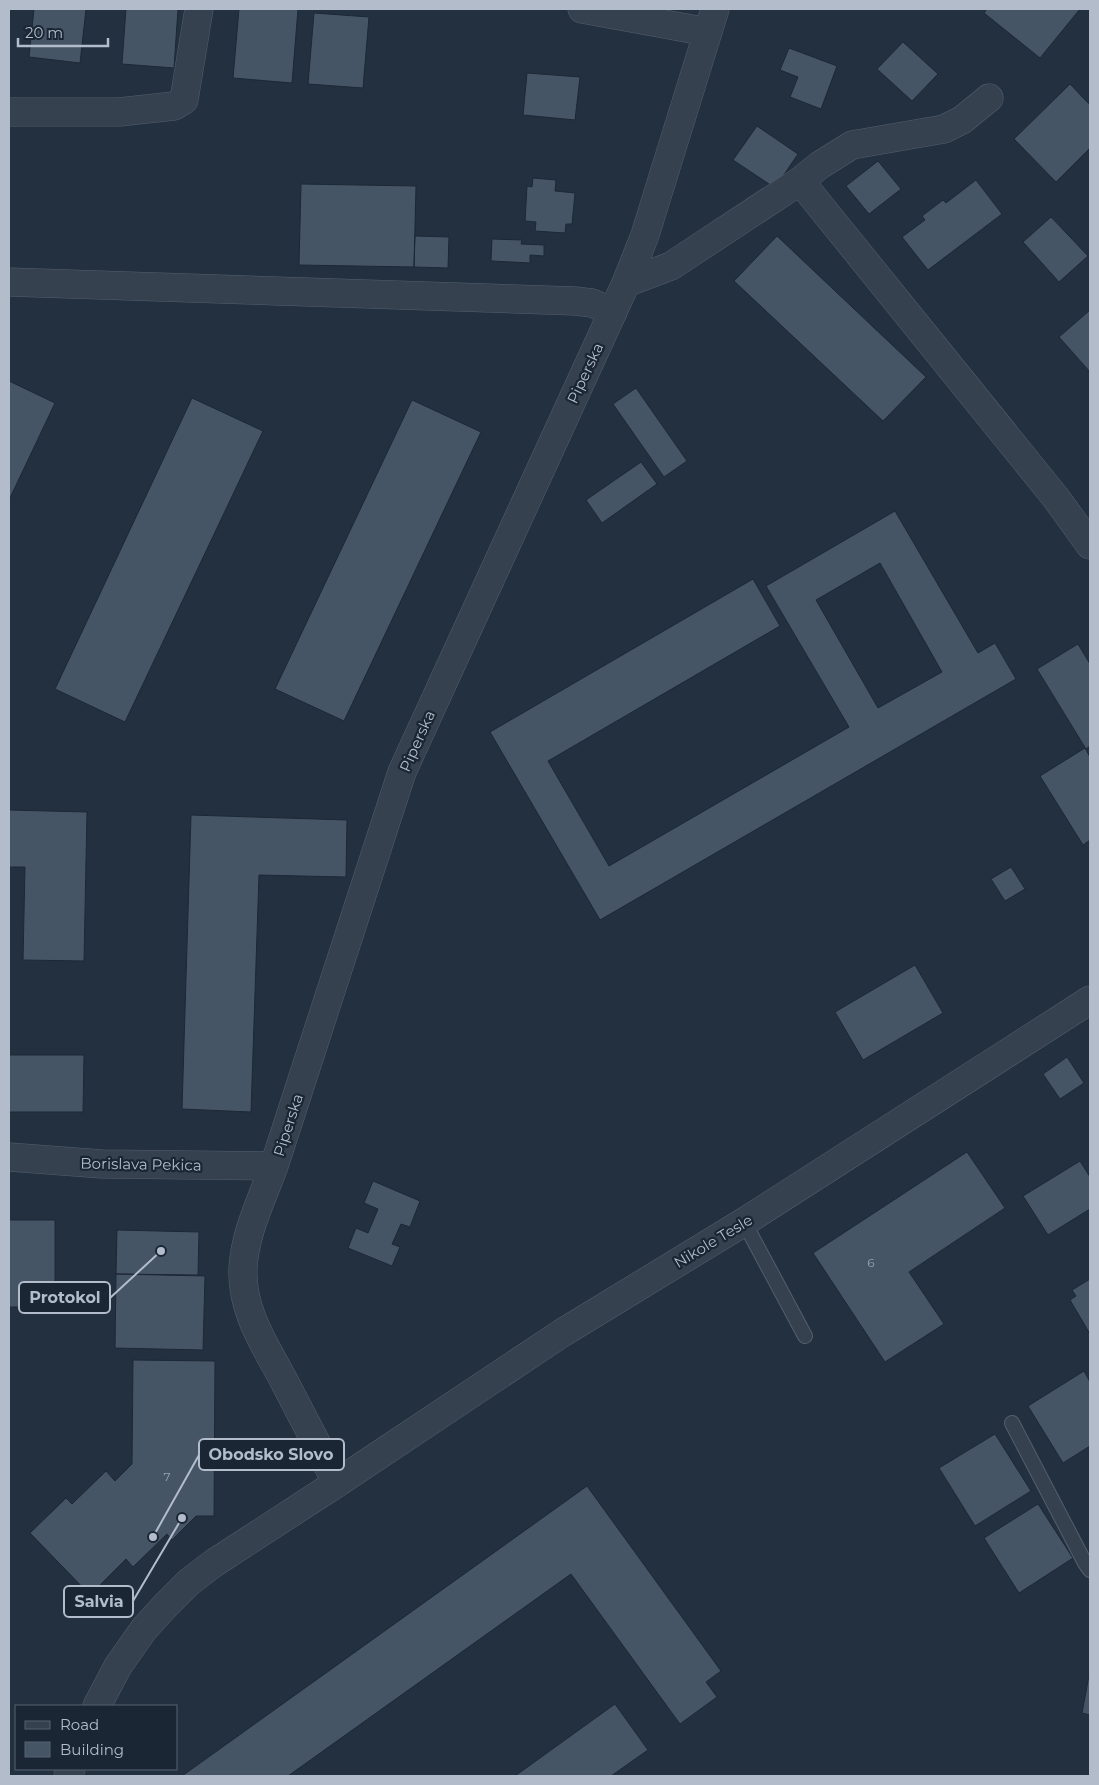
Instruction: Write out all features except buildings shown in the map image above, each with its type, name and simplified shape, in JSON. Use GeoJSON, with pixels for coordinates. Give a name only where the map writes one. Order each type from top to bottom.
{"type":"FeatureCollection","features":[{"type":"Feature","properties":{"kind":"street"},"geometry":{"type":"LineString","coordinates":[[9,112],[119,112],[174,106],[184,100],[199,9]]}},
{"type":"Feature","properties":{"kind":"street"},"geometry":{"type":"LineString","coordinates":[[582,9],[711,20]]}},
{"type":"Feature","properties":{"kind":"street","name":"Piperska"},"geometry":{"type":"LineString","coordinates":[[337,1484],[261,1341],[250,1314],[244,1290],[243,1269],[246,1244],[274,1166],[402,772],[626,283],[645,235],[711,20]]}},
{"type":"Feature","properties":{"kind":"street"},"geometry":{"type":"LineString","coordinates":[[626,283],[671,266],[852,145],[944,129],[962,120],[989,98]]}},
{"type":"Feature","properties":{"kind":"street"},"geometry":{"type":"LineString","coordinates":[[800,181],[1056,498],[1090,545]]}},
{"type":"Feature","properties":{"kind":"street"},"geometry":{"type":"LineString","coordinates":[[9,282],[576,301],[592,303],[613,312]]}},
{"type":"Feature","properties":{"kind":"street","name":"Nikole Tesle"},"geometry":{"type":"LineString","coordinates":[[98,1705],[118,1666],[144,1630],[166,1604],[222,1557],[337,1484],[562,1333],[744,1222],[1090,1000]]}},
{"type":"Feature","properties":{"kind":"street","name":"Borislava Pekica"},"geometry":{"type":"LineString","coordinates":[[9,1157],[102,1164],[274,1166]]}},
{"type":"Feature","properties":{"kind":"lane"},"geometry":{"type":"LineString","coordinates":[[744,1222],[805,1336]]}},
{"type":"Feature","properties":{"kind":"lane"},"geometry":{"type":"LineString","coordinates":[[1012,1423],[1090,1570]]}},
{"type":"Feature","properties":{"kind":"place","name":"Protokol"},"geometry":{"type":"Point","coordinates":[161,1251]}},
{"type":"Feature","properties":{"kind":"place","name":"Salvia"},"geometry":{"type":"Point","coordinates":[182,1518]}},
{"type":"Feature","properties":{"kind":"place","name":"Obodsko Slovo"},"geometry":{"type":"Point","coordinates":[153,1537]}}]}
